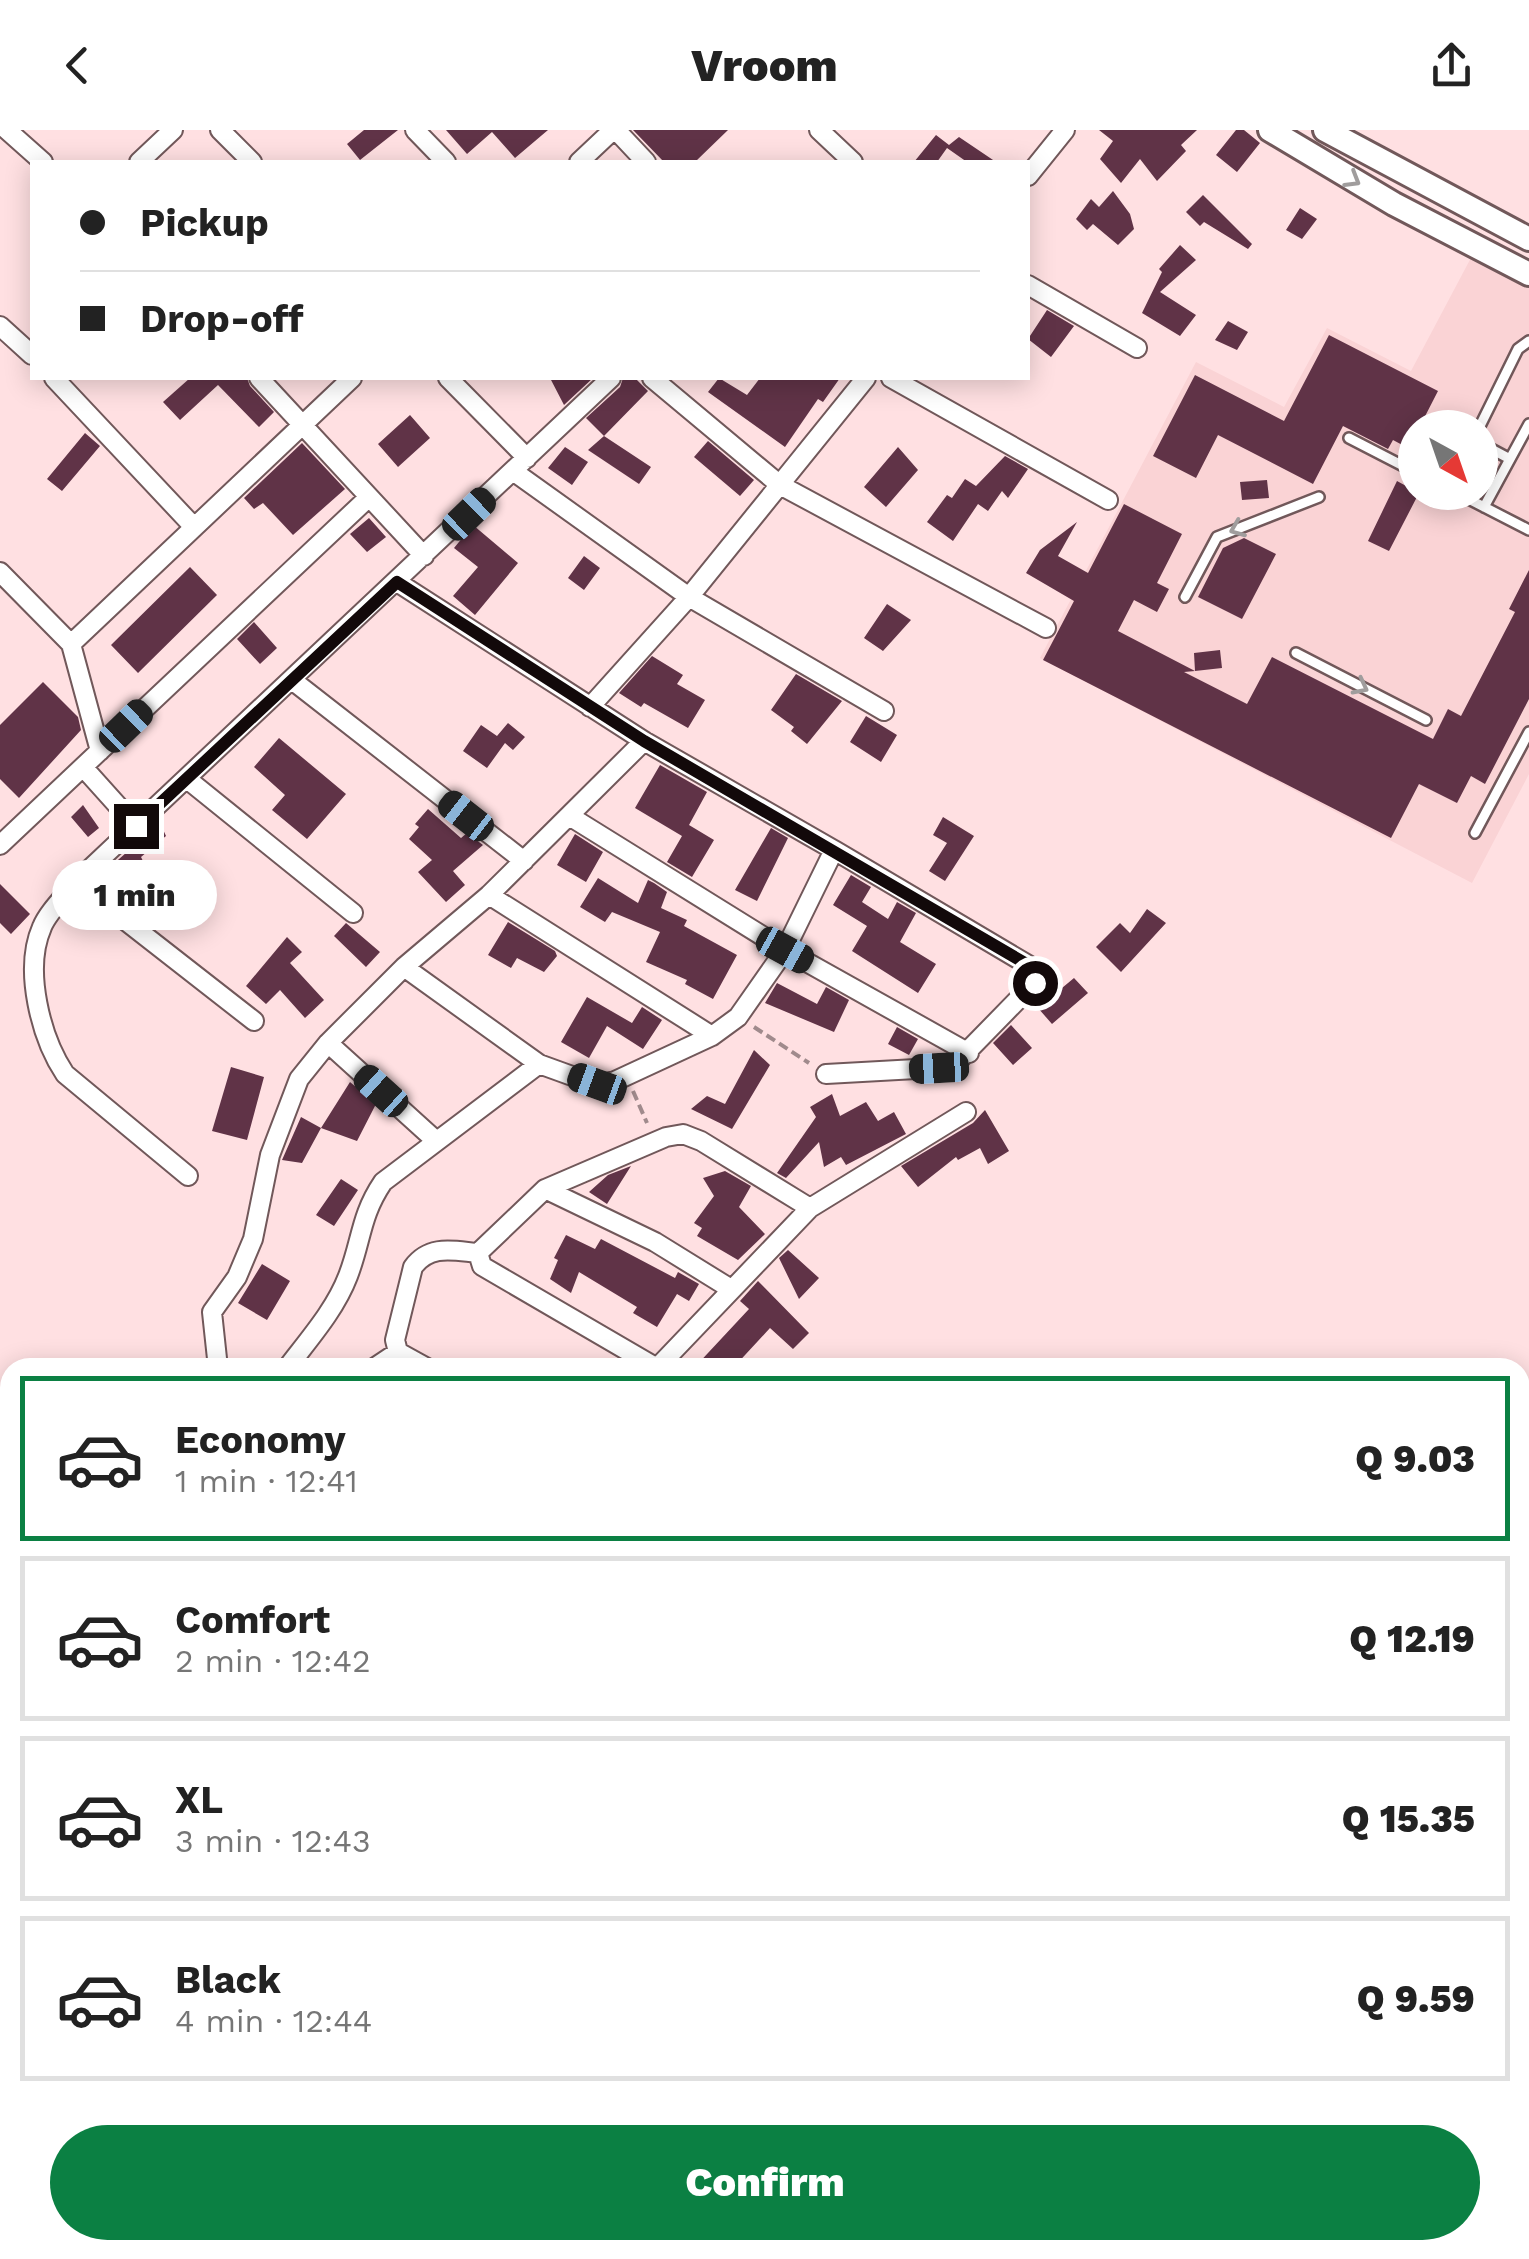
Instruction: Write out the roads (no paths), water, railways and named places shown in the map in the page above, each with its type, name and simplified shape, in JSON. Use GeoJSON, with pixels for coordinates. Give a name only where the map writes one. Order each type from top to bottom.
{"type":"FeatureCollection","features":[{"type":"Feature","properties":{"kind":"street"},"geometry":{"type":"LineString","coordinates":[[7,130],[41,160]]}},
{"type":"Feature","properties":{"kind":"street"},"geometry":{"type":"LineString","coordinates":[[141,160],[173,130]]}},
{"type":"Feature","properties":{"kind":"street"},"geometry":{"type":"LineString","coordinates":[[220,130],[250,160]]}},
{"type":"Feature","properties":{"kind":"street"},"geometry":{"type":"LineString","coordinates":[[415,130],[444,160]]}},
{"type":"Feature","properties":{"kind":"street"},"geometry":{"type":"LineString","coordinates":[[581,160],[615,130],[644,160]]}},
{"type":"Feature","properties":{"kind":"street"},"geometry":{"type":"LineString","coordinates":[[819,130],[845,160]]}},
{"type":"Feature","properties":{"kind":"street"},"geometry":{"type":"LineString","coordinates":[[1030,174],[1065,130]]}},
{"type":"Feature","properties":{"kind":"street"},"geometry":{"type":"LineString","coordinates":[[1270,130],[1394,204],[1529,274]]}},
{"type":"Feature","properties":{"kind":"street"},"geometry":{"type":"LineString","coordinates":[[1325,130],[1529,239]]}},
{"type":"Feature","properties":{"kind":"street"},"geometry":{"type":"LineString","coordinates":[[1030,287],[1137,348]]}},
{"type":"Feature","properties":{"kind":"street"},"geometry":{"type":"LineString","coordinates":[[0,326],[30,352]]}},
{"type":"Feature","properties":{"kind":"street"},"geometry":{"type":"LineString","coordinates":[[56,380],[194,528]]}},
{"type":"Feature","properties":{"kind":"street"},"geometry":{"type":"LineString","coordinates":[[261,380],[424,556]]}},
{"type":"Feature","properties":{"kind":"street"},"geometry":{"type":"LineString","coordinates":[[71,644],[350,380]]}},
{"type":"Feature","properties":{"kind":"street"},"geometry":{"type":"LineString","coordinates":[[450,380],[527,458]]}},
{"type":"Feature","properties":{"kind":"street"},"geometry":{"type":"LineString","coordinates":[[188,1176],[65,1074],[52,1054],[36,984],[35,957],[42,927],[76,882],[609,380]]}},
{"type":"Feature","properties":{"kind":"street"},"geometry":{"type":"LineString","coordinates":[[654,380],[780,485],[1046,628]]}},
{"type":"Feature","properties":{"kind":"street"},"geometry":{"type":"LineString","coordinates":[[590,707],[690,597],[864,380]]}},
{"type":"Feature","properties":{"kind":"street"},"geometry":{"type":"LineString","coordinates":[[895,380],[1108,500]]}},
{"type":"Feature","properties":{"kind":"street"},"geometry":{"type":"LineString","coordinates":[[513,471],[690,597],[884,711]]}},
{"type":"Feature","properties":{"kind":"street"},"geometry":{"type":"LineString","coordinates":[[0,845],[368,498]]}},
{"type":"Feature","properties":{"kind":"street"},"geometry":{"type":"LineString","coordinates":[[0,572],[71,644],[100,751]]}},
{"type":"Feature","properties":{"kind":"street"},"geometry":{"type":"LineString","coordinates":[[397,582],[644,741],[1036,971],[1039,978],[1035,983],[952,1067],[826,1074]]}},
{"type":"Feature","properties":{"kind":"street"},"geometry":{"type":"LineString","coordinates":[[292,680],[524,861]]}},
{"type":"Feature","properties":{"kind":"street"},"geometry":{"type":"LineString","coordinates":[[217,1358],[212,1312],[237,1277],[254,1239],[270,1154],[298,1079],[404,967],[571,818],[644,741]]}},
{"type":"Feature","properties":{"kind":"street"},"geometry":{"type":"LineString","coordinates":[[83,767],[136,826]]}},
{"type":"Feature","properties":{"kind":"street"},"geometry":{"type":"LineString","coordinates":[[187,778],[353,913]]}},
{"type":"Feature","properties":{"kind":"street"},"geometry":{"type":"LineString","coordinates":[[571,818],[785,950],[969,1053]]}},
{"type":"Feature","properties":{"kind":"street"},"geometry":{"type":"LineString","coordinates":[[404,967],[539,1064],[597,1084],[626,1076],[712,1036],[738,1017],[785,950],[834,850]]}},
{"type":"Feature","properties":{"kind":"street"},"geometry":{"type":"LineString","coordinates":[[76,882],[254,1021]]}},
{"type":"Feature","properties":{"kind":"street"},"geometry":{"type":"LineString","coordinates":[[489,895],[712,1036]]}},
{"type":"Feature","properties":{"kind":"street"},"geometry":{"type":"LineString","coordinates":[[328,1043],[434,1139]]}},
{"type":"Feature","properties":{"kind":"street"},"geometry":{"type":"LineString","coordinates":[[295,1358],[336,1302],[348,1274],[366,1207],[383,1182],[434,1139],[539,1064]]}},
{"type":"Feature","properties":{"kind":"street"},"geometry":{"type":"LineString","coordinates":[[666,1358],[810,1208],[966,1112]]}},
{"type":"Feature","properties":{"kind":"street"},"geometry":{"type":"LineString","coordinates":[[408,1358],[398,1352],[395,1340],[414,1267],[421,1257],[439,1249],[478,1253],[546,1189],[656,1141],[683,1134],[701,1140],[810,1208]]}},
{"type":"Feature","properties":{"kind":"street"},"geometry":{"type":"LineString","coordinates":[[546,1189],[655,1242],[731,1289]]}},
{"type":"Feature","properties":{"kind":"street"},"geometry":{"type":"LineString","coordinates":[[478,1253],[482,1266],[640,1358]]}},
{"type":"Feature","properties":{"kind":"street"},"geometry":{"type":"LineString","coordinates":[[389,1358],[398,1352]]}},
{"type":"Feature","properties":{"kind":"lane"},"geometry":{"type":"LineString","coordinates":[[1488,410],[1518,349],[1529,341]]}},
{"type":"Feature","properties":{"kind":"lane"},"geometry":{"type":"LineString","coordinates":[[1498,481],[1529,424]]}},
{"type":"Feature","properties":{"kind":"lane"},"geometry":{"type":"LineString","coordinates":[[1349,438],[1398,462]]}},
{"type":"Feature","properties":{"kind":"lane"},"geometry":{"type":"LineString","coordinates":[[1498,452],[1510,458]]}},
{"type":"Feature","properties":{"kind":"lane"},"geometry":{"type":"LineString","coordinates":[[1185,597],[1218,537],[1319,496]]}},
{"type":"Feature","properties":{"kind":"lane"},"geometry":{"type":"LineString","coordinates":[[1488,510],[1529,530]]}},
{"type":"Feature","properties":{"kind":"lane"},"geometry":{"type":"LineString","coordinates":[[1296,654],[1426,720]]}},
{"type":"Feature","properties":{"kind":"lane"},"geometry":{"type":"LineString","coordinates":[[1474,833],[1529,732]]}}]}
